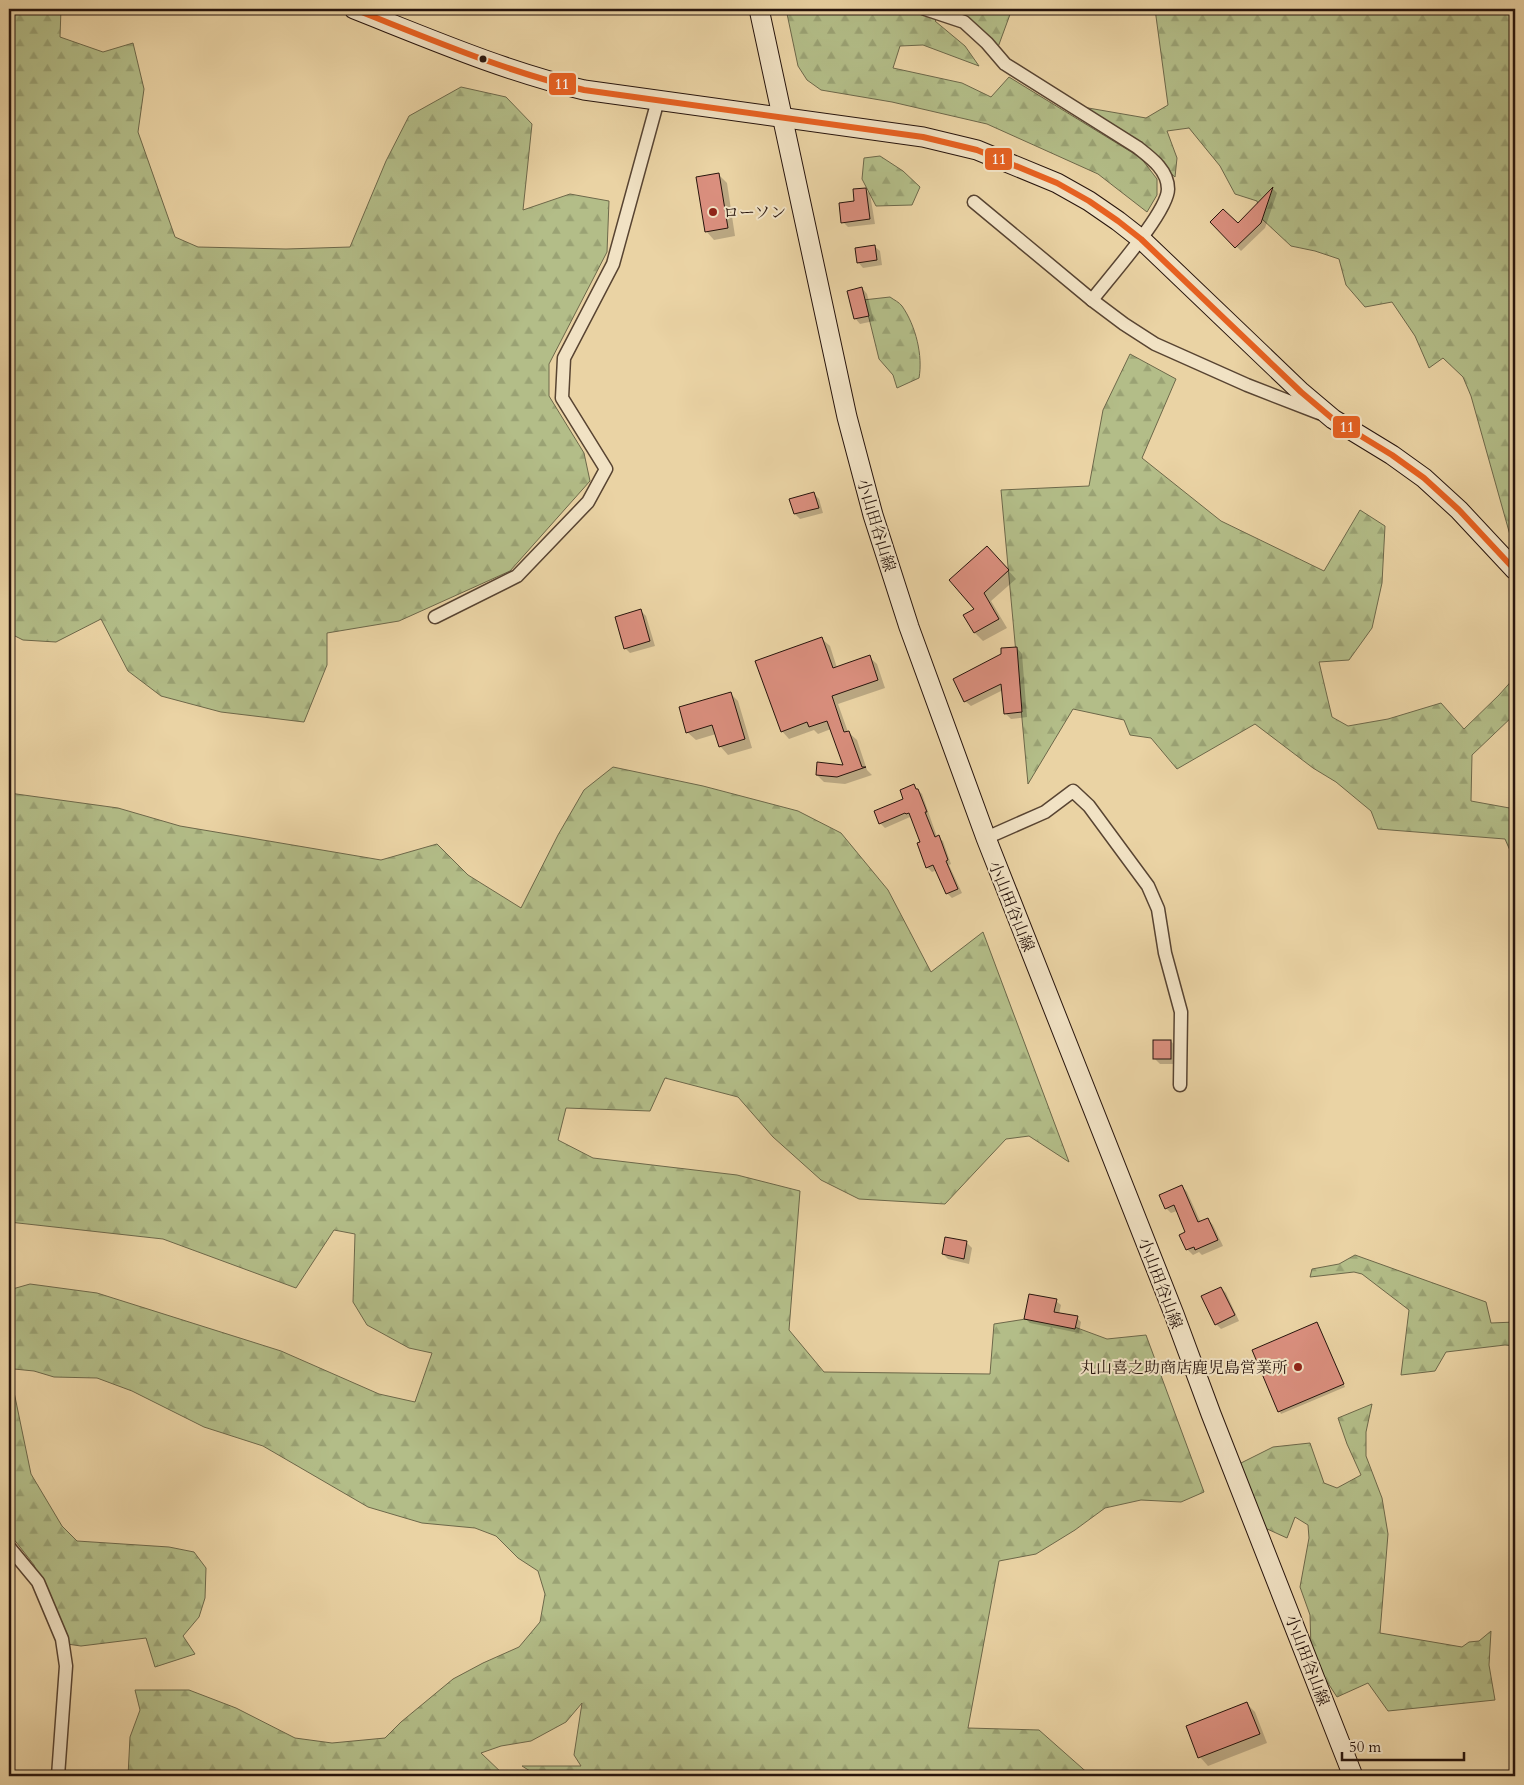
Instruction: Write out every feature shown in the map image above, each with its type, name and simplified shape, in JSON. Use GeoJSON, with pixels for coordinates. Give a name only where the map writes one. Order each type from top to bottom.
{"type":"FeatureCollection","features":[{"type":"Feature","properties":{"kind":"main road"},"geometry":{"type":"LineString","coordinates":[[354,9],[487,62],[546,81],[584,90],[923,137],[977,150],[1057,183],[1096,206],[1141,239],[1300,392],[1333,418],[1392,455],[1424,478],[1459,510],[1515,570]]}},
{"type":"Feature","properties":{"kind":"main road","name":"小山田谷山線"},"geometry":{"type":"LineString","coordinates":[[760,9],[847,417],[873,515],[909,627],[986,838],[1353,1776]]}},
{"type":"Feature","properties":{"kind":"street"},"geometry":{"type":"LineString","coordinates":[[925,9],[964,22],[987,43],[1004,64],[1137,148],[1156,162],[1164,174],[1168,190],[1161,209],[1141,239],[1092,300]]}},
{"type":"Feature","properties":{"kind":"street"},"geometry":{"type":"LineString","coordinates":[[435,617],[517,576],[588,502],[606,469],[562,398],[564,358],[613,264],[658,100]]}},
{"type":"Feature","properties":{"kind":"street"},"geometry":{"type":"LineString","coordinates":[[974,202],[1092,300],[1155,344],[1247,385],[1333,418]]}},
{"type":"Feature","properties":{"kind":"street"},"geometry":{"type":"LineString","coordinates":[[986,838],[1044,812],[1073,791],[1089,806],[1148,886],[1158,908],[1165,953],[1181,1012],[1180,1085]]}},
{"type":"Feature","properties":{"kind":"street"},"geometry":{"type":"LineString","coordinates":[[9,1547],[38,1582],[62,1639],[66,1666],[58,1776]]}},
{"type":"Feature","properties":{"kind":"green space"},"geometry":{"type":"Polygon","coordinates":[[[9,9],[61,9],[60,37],[103,52],[133,43],[144,89],[138,132],[175,237],[198,247],[286,249],[350,247],[386,161],[409,116],[461,87],[506,97],[532,124],[523,210],[570,194],[609,201],[607,252],[549,364],[549,396],[584,453],[590,481],[510,571],[399,621],[327,633],[327,665],[304,722],[221,712],[161,696],[128,671],[101,619],[56,642],[23,640],[9,633],[9,9]]]}},
{"type":"Feature","properties":{"kind":"green space"},"geometry":{"type":"Polygon","coordinates":[[[786,9],[1012,9],[994,58],[944,12],[935,21],[965,46],[979,66],[923,45],[900,46],[893,68],[962,83],[991,97],[1009,77],[1141,158],[1157,179],[1157,195],[1147,212],[1098,174],[987,124],[892,102],[821,90],[807,80],[798,66],[786,9]]]}},
{"type":"Feature","properties":{"kind":"green space"},"geometry":{"type":"Polygon","coordinates":[[[1155,9],[1515,9],[1515,544],[1510,535],[1471,396],[1463,377],[1443,358],[1429,368],[1415,336],[1392,302],[1365,307],[1346,285],[1339,259],[1291,246],[1262,219],[1257,201],[1235,194],[1220,166],[1189,128],[1167,131],[1177,158],[1175,177],[1151,156],[1071,105],[1146,118],[1168,105],[1155,9]]]}},
{"type":"Feature","properties":{"kind":"green space"},"geometry":{"type":"Polygon","coordinates":[[[880,156],[903,171],[920,187],[912,205],[876,206],[862,179],[864,158],[880,156]]]}},
{"type":"Feature","properties":{"kind":"green space"},"geometry":{"type":"Polygon","coordinates":[[[890,297],[902,306],[907,314],[915,332],[920,360],[919,378],[897,388],[893,375],[879,359],[863,300],[890,297]]]}},
{"type":"Feature","properties":{"kind":"green space"},"geometry":{"type":"Polygon","coordinates":[[[1130,354],[1176,379],[1142,458],[1221,521],[1324,571],[1360,510],[1385,526],[1382,583],[1372,628],[1349,660],[1319,662],[1332,717],[1348,726],[1388,719],[1441,703],[1464,729],[1515,677],[1515,714],[1472,755],[1471,801],[1515,809],[1515,862],[1505,839],[1378,829],[1371,811],[1336,782],[1313,768],[1255,724],[1177,769],[1151,738],[1130,735],[1124,720],[1073,709],[1028,784],[1001,490],[1089,486],[1103,410],[1130,354]]]}},
{"type":"Feature","properties":{"kind":"green space"},"geometry":{"type":"Polygon","coordinates":[[[613,767],[703,786],[798,811],[841,833],[888,890],[931,972],[983,932],[1069,1162],[1029,1136],[1006,1139],[945,1204],[859,1199],[821,1180],[773,1137],[738,1097],[665,1078],[650,1111],[566,1108],[558,1140],[593,1158],[737,1175],[800,1191],[789,1330],[824,1372],[990,1374],[994,1324],[1045,1316],[1107,1339],[1146,1335],[1204,1492],[1181,1502],[1141,1500],[1105,1508],[1075,1530],[1036,1554],[999,1561],[968,1728],[1039,1730],[1091,1776],[538,1776],[522,1766],[581,1766],[574,1755],[582,1703],[566,1722],[531,1741],[501,1746],[481,1753],[505,1776],[128,1776],[130,1737],[140,1710],[135,1690],[189,1690],[236,1708],[295,1738],[332,1743],[385,1738],[401,1722],[453,1679],[519,1647],[540,1622],[545,1594],[538,1571],[518,1558],[496,1536],[475,1528],[422,1523],[368,1507],[263,1446],[204,1427],[132,1391],[97,1378],[54,1377],[34,1371],[14,1369],[14,1392],[31,1474],[62,1526],[77,1541],[169,1547],[194,1552],[206,1568],[205,1598],[199,1617],[183,1636],[195,1654],[155,1667],[146,1638],[81,1646],[67,1644],[34,1565],[9,1533],[9,1290],[30,1284],[97,1293],[281,1351],[379,1394],[415,1402],[432,1353],[409,1348],[367,1325],[353,1302],[355,1234],[334,1230],[296,1288],[163,1239],[9,1222],[9,793],[118,808],[180,826],[381,860],[437,844],[468,875],[521,908],[558,835],[584,790],[613,767]]]}},
{"type":"Feature","properties":{"kind":"green space"},"geometry":{"type":"Polygon","coordinates":[[[1355,1255],[1486,1302],[1491,1323],[1515,1322],[1515,1346],[1505,1345],[1446,1352],[1435,1371],[1401,1375],[1409,1310],[1362,1274],[1354,1272],[1310,1277],[1312,1269],[1339,1264],[1355,1255]]]}},
{"type":"Feature","properties":{"kind":"green space"},"geometry":{"type":"Polygon","coordinates":[[[1372,1404],[1366,1432],[1366,1456],[1382,1498],[1388,1534],[1380,1633],[1462,1647],[1469,1642],[1479,1641],[1491,1631],[1489,1665],[1495,1700],[1388,1711],[1368,1683],[1337,1697],[1324,1677],[1311,1648],[1310,1615],[1300,1587],[1309,1538],[1308,1525],[1295,1517],[1287,1538],[1265,1528],[1239,1464],[1273,1447],[1310,1443],[1324,1483],[1337,1488],[1361,1475],[1338,1418],[1372,1404]]]}},
{"type":"Feature","properties":{"kind":"building","name":"ローソン"},"geometry":{"type":"Polygon","coordinates":[[[719,173],[728,228],[705,232],[696,177],[719,173]]]}},
{"type":"Feature","properties":{"kind":"building"},"geometry":{"type":"Polygon","coordinates":[[[1273,187],[1261,223],[1235,248],[1210,222],[1223,209],[1238,223],[1273,187]]]}},
{"type":"Feature","properties":{"kind":"building"},"geometry":{"type":"Polygon","coordinates":[[[866,188],[870,219],[841,223],[839,203],[854,201],[853,189],[866,188]]]}},
{"type":"Feature","properties":{"kind":"building"},"geometry":{"type":"Polygon","coordinates":[[[875,245],[877,260],[857,263],[855,248],[875,245]]]}},
{"type":"Feature","properties":{"kind":"building"},"geometry":{"type":"Polygon","coordinates":[[[862,287],[869,316],[854,319],[847,291],[862,287]]]}},
{"type":"Feature","properties":{"kind":"building"},"geometry":{"type":"Polygon","coordinates":[[[814,492],[819,508],[794,514],[789,499],[814,492]]]}},
{"type":"Feature","properties":{"kind":"building"},"geometry":{"type":"Polygon","coordinates":[[[987,546],[1009,570],[984,593],[999,619],[974,633],[963,615],[974,609],[949,580],[987,546]]]}},
{"type":"Feature","properties":{"kind":"building"},"geometry":{"type":"Polygon","coordinates":[[[641,609],[650,641],[624,649],[615,617],[641,609]]]}},
{"type":"Feature","properties":{"kind":"building"},"geometry":{"type":"Polygon","coordinates":[[[822,637],[833,668],[870,655],[878,680],[832,696],[844,732],[849,731],[862,767],[866,767],[837,777],[816,775],[817,762],[843,765],[827,721],[809,727],[807,722],[781,732],[755,661],[822,637]]]}},
{"type":"Feature","properties":{"kind":"building"},"geometry":{"type":"Polygon","coordinates":[[[1017,647],[1022,712],[1004,714],[1001,684],[964,702],[953,679],[1001,654],[1001,648],[1017,647]]]}},
{"type":"Feature","properties":{"kind":"building"},"geometry":{"type":"Polygon","coordinates":[[[731,692],[745,739],[719,747],[712,725],[686,733],[679,707],[731,692]]]}},
{"type":"Feature","properties":{"kind":"building"},"geometry":{"type":"Polygon","coordinates":[[[914,784],[916,789],[918,789],[935,837],[939,835],[948,860],[946,861],[958,889],[946,894],[933,865],[926,868],[917,843],[920,842],[909,813],[879,824],[874,811],[903,799],[900,790],[914,784]]]}},
{"type":"Feature","properties":{"kind":"building"},"geometry":{"type":"Polygon","coordinates":[[[1153,1040],[1171,1040],[1171,1059],[1153,1059],[1153,1040]]]}},
{"type":"Feature","properties":{"kind":"building"},"geometry":{"type":"Polygon","coordinates":[[[1182,1185],[1198,1222],[1208,1218],[1218,1240],[1195,1250],[1194,1247],[1186,1250],[1179,1235],[1185,1232],[1174,1205],[1165,1209],[1159,1195],[1182,1185]]]}},
{"type":"Feature","properties":{"kind":"building"},"geometry":{"type":"Polygon","coordinates":[[[945,1237],[967,1241],[964,1259],[942,1254],[945,1237]]]}},
{"type":"Feature","properties":{"kind":"building"},"geometry":{"type":"Polygon","coordinates":[[[1221,1287],[1235,1315],[1215,1325],[1201,1296],[1221,1287]]]}},
{"type":"Feature","properties":{"kind":"building"},"geometry":{"type":"Polygon","coordinates":[[[1029,1294],[1057,1299],[1054,1312],[1078,1316],[1075,1329],[1024,1319],[1029,1294]]]}},
{"type":"Feature","properties":{"kind":"building","name":"丸山喜之助商店鹿児島営業所"},"geometry":{"type":"Polygon","coordinates":[[[1317,1322],[1344,1384],[1278,1412],[1252,1350],[1317,1322]]]}},
{"type":"Feature","properties":{"kind":"building"},"geometry":{"type":"Polygon","coordinates":[[[1247,1702],[1260,1734],[1198,1758],[1186,1726],[1247,1702]]]}},
{"type":"Feature","properties":{"kind":"transit line","name":"11"},"geometry":{"type":"LineString","coordinates":[[354,9],[496,64],[584,90],[923,137],[977,150],[1057,183],[1089,201],[1141,239],[1301,392],[1333,419],[1392,455],[1424,478],[1459,510],[1515,570]]}},
{"type":"Feature","properties":{"kind":"place","name":"ローソン"},"geometry":{"type":"Point","coordinates":[713,212]}},
{"type":"Feature","properties":{"kind":"place","name":"丸山喜之助商店鹿児島営業所"},"geometry":{"type":"Point","coordinates":[1298,1367]}}]}
